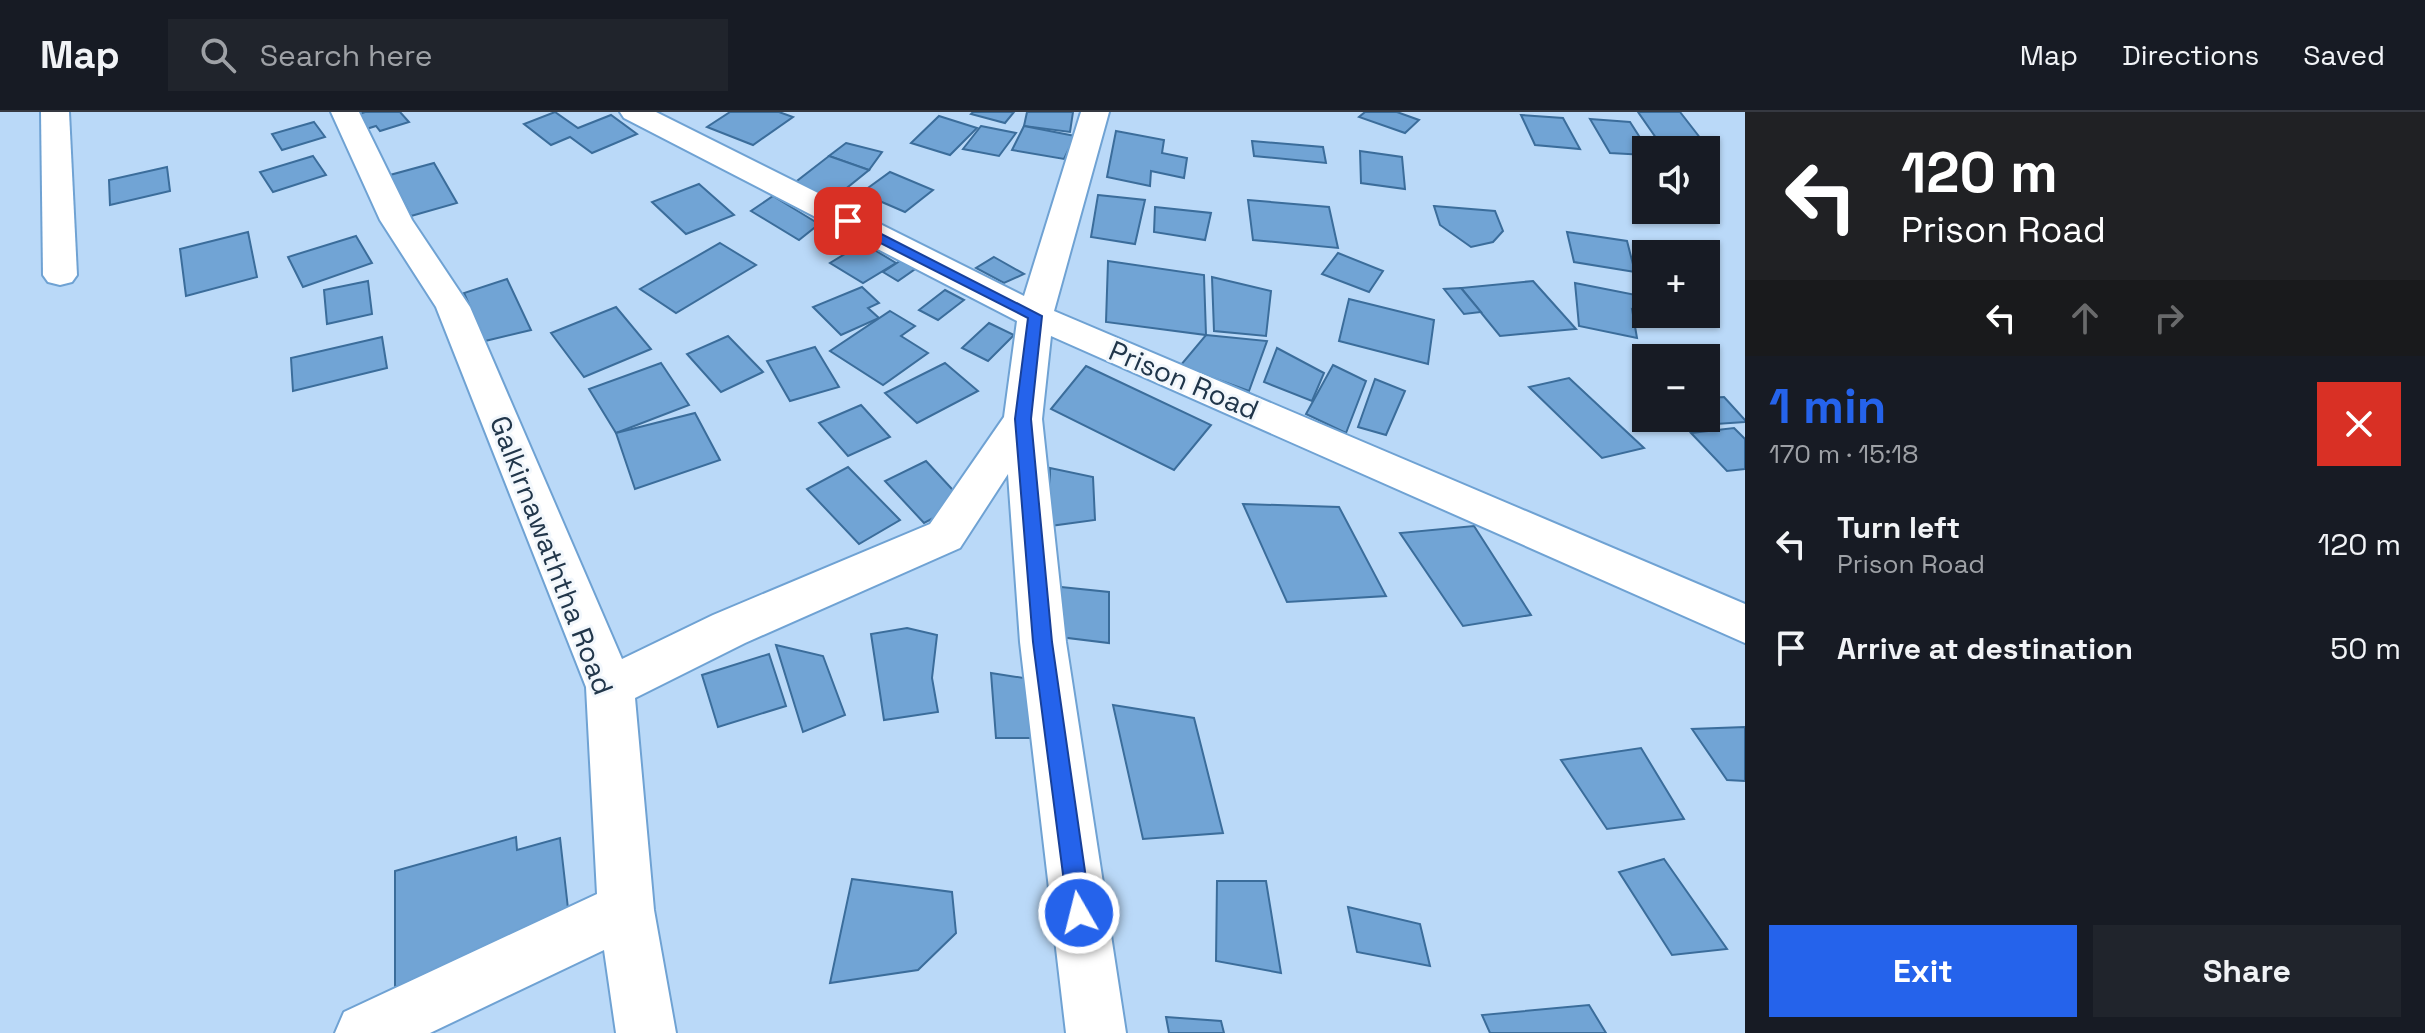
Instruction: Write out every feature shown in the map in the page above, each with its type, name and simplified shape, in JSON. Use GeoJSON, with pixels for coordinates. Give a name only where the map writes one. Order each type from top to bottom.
{"type":"FeatureCollection","features":[{"type":"Feature","properties":{"kind":"street"},"geometry":{"type":"LineString","coordinates":[[55,112],[60,275]]}},
{"type":"Feature","properties":{"kind":"street","name":"Galkirnawaththa Road"},"geometry":{"type":"LineString","coordinates":[[345,112],[396,220],[453,307],[610,687],[626,910],[646,1033]]}},
{"type":"Feature","properties":{"kind":"street","name":"Prison Road"},"geometry":{"type":"LineString","coordinates":[[634,112],[1035,316],[1745,624]]}},
{"type":"Feature","properties":{"kind":"street"},"geometry":{"type":"LineString","coordinates":[[1095,112],[1035,316],[1023,419],[1043,642],[1096,1033]]}},
{"type":"Feature","properties":{"kind":"street"},"geometry":{"type":"LineString","coordinates":[[610,687],[729,629],[945,536],[1023,419]]}},
{"type":"Feature","properties":{"kind":"street"},"geometry":{"type":"LineString","coordinates":[[365,1033],[626,910]]}},
{"type":"Feature","properties":{"kind":"building"},"geometry":{"type":"Polygon","coordinates":[[[365,112],[400,112],[409,122],[380,131],[376,126],[363,130],[351,117],[365,112]]]}},
{"type":"Feature","properties":{"kind":"building"},"geometry":{"type":"Polygon","coordinates":[[[555,112],[578,128],[611,115],[637,134],[592,153],[570,137],[551,145],[524,124],[555,112]]]}},
{"type":"Feature","properties":{"kind":"building"},"geometry":{"type":"Polygon","coordinates":[[[730,112],[779,112],[793,117],[753,145],[707,127],[730,112]]]}},
{"type":"Feature","properties":{"kind":"building"},"geometry":{"type":"Polygon","coordinates":[[[1014,112],[1005,123],[971,114],[1014,112]]]}},
{"type":"Feature","properties":{"kind":"building"},"geometry":{"type":"Polygon","coordinates":[[[1027,112],[1073,112],[1070,132],[1024,126],[1027,112]]]}},
{"type":"Feature","properties":{"kind":"building"},"geometry":{"type":"Polygon","coordinates":[[[1365,112],[1397,112],[1419,120],[1405,133],[1359,117],[1365,112]]]}},
{"type":"Feature","properties":{"kind":"building"},"geometry":{"type":"Polygon","coordinates":[[[1638,112],[1680,112],[1699,136],[1655,136],[1638,112]]]}},
{"type":"Feature","properties":{"kind":"building"},"geometry":{"type":"Polygon","coordinates":[[[1521,115],[1563,118],[1580,149],[1535,145],[1521,115]]]}},
{"type":"Feature","properties":{"kind":"building"},"geometry":{"type":"Polygon","coordinates":[[[939,116],[977,128],[950,155],[911,143],[939,116]]]}},
{"type":"Feature","properties":{"kind":"building"},"geometry":{"type":"Polygon","coordinates":[[[1590,119],[1630,122],[1639,136],[1632,136],[1632,154],[1610,153],[1590,119]]]}},
{"type":"Feature","properties":{"kind":"building"},"geometry":{"type":"Polygon","coordinates":[[[314,122],[325,137],[282,150],[272,134],[314,122]]]}},
{"type":"Feature","properties":{"kind":"building"},"geometry":{"type":"Polygon","coordinates":[[[981,126],[1016,133],[999,156],[963,149],[981,126]]]}},
{"type":"Feature","properties":{"kind":"building"},"geometry":{"type":"Polygon","coordinates":[[[1024,126],[1075,136],[1064,159],[1012,150],[1024,126]]]}},
{"type":"Feature","properties":{"kind":"building"},"geometry":{"type":"Polygon","coordinates":[[[1116,131],[1164,140],[1162,153],[1187,158],[1184,178],[1151,171],[1150,186],[1107,177],[1116,131]]]}},
{"type":"Feature","properties":{"kind":"building"},"geometry":{"type":"Polygon","coordinates":[[[1252,141],[1323,147],[1326,163],[1254,156],[1252,141]]]}},
{"type":"Feature","properties":{"kind":"building"},"geometry":{"type":"Polygon","coordinates":[[[846,143],[882,152],[869,170],[829,156],[846,143]]]}},
{"type":"Feature","properties":{"kind":"building"},"geometry":{"type":"Polygon","coordinates":[[[1360,151],[1402,157],[1405,189],[1361,183],[1360,151]]]}},
{"type":"Feature","properties":{"kind":"building"},"geometry":{"type":"Polygon","coordinates":[[[313,156],[326,175],[273,192],[260,172],[313,156]]]}},
{"type":"Feature","properties":{"kind":"building"},"geometry":{"type":"Polygon","coordinates":[[[829,156],[869,170],[833,199],[793,184],[829,156]]]}},
{"type":"Feature","properties":{"kind":"building"},"geometry":{"type":"Polygon","coordinates":[[[434,163],[457,203],[411,216],[390,175],[434,163]]]}},
{"type":"Feature","properties":{"kind":"building"},"geometry":{"type":"Polygon","coordinates":[[[167,167],[170,191],[110,205],[109,180],[167,167]]]}},
{"type":"Feature","properties":{"kind":"building"},"geometry":{"type":"Polygon","coordinates":[[[890,172],[933,190],[905,212],[861,193],[890,172]]]}},
{"type":"Feature","properties":{"kind":"building"},"geometry":{"type":"Polygon","coordinates":[[[699,184],[734,215],[686,234],[652,202],[699,184]]]}},
{"type":"Feature","properties":{"kind":"building"},"geometry":{"type":"Polygon","coordinates":[[[1098,195],[1145,200],[1135,244],[1091,237],[1098,195]]]}},
{"type":"Feature","properties":{"kind":"building"},"geometry":{"type":"Polygon","coordinates":[[[773,196],[819,224],[799,240],[751,211],[773,196]]]}},
{"type":"Feature","properties":{"kind":"building"},"geometry":{"type":"Polygon","coordinates":[[[1248,200],[1329,207],[1338,248],[1253,240],[1248,200]]]}},
{"type":"Feature","properties":{"kind":"building"},"geometry":{"type":"Polygon","coordinates":[[[1434,206],[1495,211],[1503,231],[1493,242],[1471,247],[1440,225],[1434,206]]]}},
{"type":"Feature","properties":{"kind":"building"},"geometry":{"type":"Polygon","coordinates":[[[1155,207],[1211,213],[1205,240],[1154,232],[1155,207]]]}},
{"type":"Feature","properties":{"kind":"building"},"geometry":{"type":"Polygon","coordinates":[[[248,232],[257,277],[186,296],[180,249],[248,232]]]}},
{"type":"Feature","properties":{"kind":"building"},"geometry":{"type":"Polygon","coordinates":[[[1567,232],[1627,241],[1632,272],[1574,262],[1567,232]]]}},
{"type":"Feature","properties":{"kind":"building"},"geometry":{"type":"Polygon","coordinates":[[[356,236],[372,263],[303,287],[288,257],[356,236]]]}},
{"type":"Feature","properties":{"kind":"building"},"geometry":{"type":"Polygon","coordinates":[[[720,243],[756,265],[676,313],[640,289],[720,243]]]}},
{"type":"Feature","properties":{"kind":"building"},"geometry":{"type":"Polygon","coordinates":[[[863,243],[896,263],[863,283],[830,263],[863,243]]]}},
{"type":"Feature","properties":{"kind":"building"},"geometry":{"type":"Polygon","coordinates":[[[1338,253],[1383,271],[1369,292],[1322,274],[1338,253]]]}},
{"type":"Feature","properties":{"kind":"building"},"geometry":{"type":"Polygon","coordinates":[[[994,257],[1024,274],[1004,283],[976,268],[994,257]]]}},
{"type":"Feature","properties":{"kind":"building"},"geometry":{"type":"Polygon","coordinates":[[[903,259],[918,267],[898,281],[883,272],[903,259]]]}},
{"type":"Feature","properties":{"kind":"building"},"geometry":{"type":"Polygon","coordinates":[[[1108,261],[1204,275],[1206,335],[1106,322],[1108,261]]]}},
{"type":"Feature","properties":{"kind":"building"},"geometry":{"type":"Polygon","coordinates":[[[1212,277],[1271,291],[1266,336],[1214,331],[1212,277]]]}},
{"type":"Feature","properties":{"kind":"building"},"geometry":{"type":"Polygon","coordinates":[[[507,279],[531,330],[485,341],[464,293],[507,279]]]}},
{"type":"Feature","properties":{"kind":"building"},"geometry":{"type":"Polygon","coordinates":[[[368,281],[372,314],[327,324],[324,290],[368,281]]]}},
{"type":"Feature","properties":{"kind":"building"},"geometry":{"type":"Polygon","coordinates":[[[1533,281],[1576,329],[1500,336],[1461,288],[1533,281]]]}},
{"type":"Feature","properties":{"kind":"building"},"geometry":{"type":"Polygon","coordinates":[[[1575,283],[1632,294],[1632,328],[1635,328],[1637,338],[1579,326],[1575,283]]]}},
{"type":"Feature","properties":{"kind":"building"},"geometry":{"type":"Polygon","coordinates":[[[862,287],[879,303],[868,308],[879,318],[841,335],[813,307],[862,287]]]}},
{"type":"Feature","properties":{"kind":"building"},"geometry":{"type":"Polygon","coordinates":[[[1461,288],[1481,312],[1464,314],[1444,289],[1461,288]]]}},
{"type":"Feature","properties":{"kind":"building"},"geometry":{"type":"Polygon","coordinates":[[[945,290],[964,300],[938,320],[919,310],[945,290]]]}},
{"type":"Feature","properties":{"kind":"building"},"geometry":{"type":"Polygon","coordinates":[[[1349,299],[1434,320],[1428,364],[1339,341],[1349,299]]]}},
{"type":"Feature","properties":{"kind":"building"},"geometry":{"type":"Polygon","coordinates":[[[616,307],[651,349],[584,377],[551,333],[616,307]]]}},
{"type":"Feature","properties":{"kind":"building"},"geometry":{"type":"Polygon","coordinates":[[[890,311],[915,326],[901,336],[928,353],[883,385],[830,351],[890,311]]]}},
{"type":"Feature","properties":{"kind":"building"},"geometry":{"type":"Polygon","coordinates":[[[989,323],[1014,335],[988,361],[962,348],[989,323]]]}},
{"type":"Feature","properties":{"kind":"building"},"geometry":{"type":"Polygon","coordinates":[[[1206,335],[1267,341],[1249,391],[1180,366],[1206,335]]]}},
{"type":"Feature","properties":{"kind":"building"},"geometry":{"type":"Polygon","coordinates":[[[728,336],[763,372],[721,392],[687,354],[728,336]]]}},
{"type":"Feature","properties":{"kind":"building"},"geometry":{"type":"Polygon","coordinates":[[[382,337],[387,368],[293,391],[291,358],[382,337]]]}},
{"type":"Feature","properties":{"kind":"building"},"geometry":{"type":"Polygon","coordinates":[[[815,347],[839,387],[790,401],[767,361],[815,347]]]}},
{"type":"Feature","properties":{"kind":"building"},"geometry":{"type":"Polygon","coordinates":[[[1277,348],[1324,373],[1312,401],[1264,382],[1277,348]]]}},
{"type":"Feature","properties":{"kind":"building"},"geometry":{"type":"Polygon","coordinates":[[[661,363],[689,405],[616,433],[589,389],[661,363]]]}},
{"type":"Feature","properties":{"kind":"building"},"geometry":{"type":"Polygon","coordinates":[[[945,363],[978,391],[917,423],[885,393],[945,363]]]}},
{"type":"Feature","properties":{"kind":"building"},"geometry":{"type":"Polygon","coordinates":[[[1333,365],[1366,381],[1346,433],[1306,414],[1333,365]]]}},
{"type":"Feature","properties":{"kind":"building"},"geometry":{"type":"Polygon","coordinates":[[[1086,366],[1211,425],[1174,470],[1051,409],[1086,366]]]}},
{"type":"Feature","properties":{"kind":"building"},"geometry":{"type":"Polygon","coordinates":[[[1569,378],[1644,448],[1602,458],[1529,387],[1569,378]]]}},
{"type":"Feature","properties":{"kind":"building"},"geometry":{"type":"Polygon","coordinates":[[[1375,379],[1405,391],[1386,435],[1358,427],[1375,379]]]}},
{"type":"Feature","properties":{"kind":"building"},"geometry":{"type":"Polygon","coordinates":[[[1720,397],[1724,397],[1745,422],[1720,424],[1720,397]]]}},
{"type":"Feature","properties":{"kind":"building"},"geometry":{"type":"Polygon","coordinates":[[[861,405],[890,437],[848,456],[819,423],[861,405]]]}},
{"type":"Feature","properties":{"kind":"building"},"geometry":{"type":"Polygon","coordinates":[[[695,413],[720,460],[635,489],[616,433],[695,413]]]}},
{"type":"Feature","properties":{"kind":"building"},"geometry":{"type":"Polygon","coordinates":[[[1734,428],[1745,439],[1745,469],[1727,471],[1691,433],[1734,428]]]}},
{"type":"Feature","properties":{"kind":"building"},"geometry":{"type":"Polygon","coordinates":[[[926,461],[964,502],[924,523],[885,481],[926,461]]]}},
{"type":"Feature","properties":{"kind":"building"},"geometry":{"type":"Polygon","coordinates":[[[848,467],[900,520],[859,544],[807,489],[848,467]]]}},
{"type":"Feature","properties":{"kind":"building"},"geometry":{"type":"Polygon","coordinates":[[[1050,468],[1093,477],[1095,520],[1050,526],[1050,468]]]}},
{"type":"Feature","properties":{"kind":"building"},"geometry":{"type":"Polygon","coordinates":[[[1243,504],[1339,507],[1386,596],[1287,602],[1243,504]]]}},
{"type":"Feature","properties":{"kind":"building"},"geometry":{"type":"Polygon","coordinates":[[[1474,526],[1531,615],[1463,626],[1400,533],[1474,526]]]}},
{"type":"Feature","properties":{"kind":"building"},"geometry":{"type":"Polygon","coordinates":[[[1061,587],[1109,592],[1109,643],[1060,637],[1061,587]]]}},
{"type":"Feature","properties":{"kind":"building"},"geometry":{"type":"Polygon","coordinates":[[[907,628],[937,635],[932,678],[938,712],[884,720],[871,634],[907,628]]]}},
{"type":"Feature","properties":{"kind":"building"},"geometry":{"type":"Polygon","coordinates":[[[776,645],[823,656],[845,715],[803,732],[776,645]]]}},
{"type":"Feature","properties":{"kind":"building"},"geometry":{"type":"Polygon","coordinates":[[[769,654],[786,706],[718,727],[702,675],[769,654]]]}},
{"type":"Feature","properties":{"kind":"building"},"geometry":{"type":"Polygon","coordinates":[[[991,673],[1030,679],[1034,738],[996,738],[991,673]]]}},
{"type":"Feature","properties":{"kind":"building"},"geometry":{"type":"Polygon","coordinates":[[[1113,705],[1194,718],[1223,833],[1143,839],[1113,705]]]}},
{"type":"Feature","properties":{"kind":"building"},"geometry":{"type":"Polygon","coordinates":[[[1745,727],[1745,781],[1727,780],[1692,729],[1745,727]]]}},
{"type":"Feature","properties":{"kind":"building"},"geometry":{"type":"Polygon","coordinates":[[[1641,748],[1684,819],[1607,829],[1561,760],[1641,748]]]}},
{"type":"Feature","properties":{"kind":"building"},"geometry":{"type":"Polygon","coordinates":[[[516,837],[517,850],[560,838],[571,935],[395,987],[395,871],[516,837]]]}},
{"type":"Feature","properties":{"kind":"building"},"geometry":{"type":"Polygon","coordinates":[[[1664,859],[1727,949],[1672,955],[1619,872],[1664,859]]]}},
{"type":"Feature","properties":{"kind":"building"},"geometry":{"type":"Polygon","coordinates":[[[852,879],[952,892],[956,933],[918,970],[830,983],[852,879]]]}},
{"type":"Feature","properties":{"kind":"building"},"geometry":{"type":"Polygon","coordinates":[[[1217,881],[1266,881],[1281,973],[1216,961],[1217,881]]]}},
{"type":"Feature","properties":{"kind":"building"},"geometry":{"type":"Polygon","coordinates":[[[1348,907],[1420,924],[1430,966],[1357,952],[1348,907]]]}},
{"type":"Feature","properties":{"kind":"building"},"geometry":{"type":"Polygon","coordinates":[[[1589,1005],[1606,1033],[1490,1033],[1482,1015],[1589,1005]]]}},
{"type":"Feature","properties":{"kind":"building"},"geometry":{"type":"Polygon","coordinates":[[[1166,1017],[1221,1021],[1224,1033],[1169,1033],[1166,1017]]]}},
{"type":"Feature","properties":{"kind":"route"},"geometry":{"type":"LineString","coordinates":[[848,221],[1035,316],[1023,419],[1043,642],[1079,913]]}}]}
